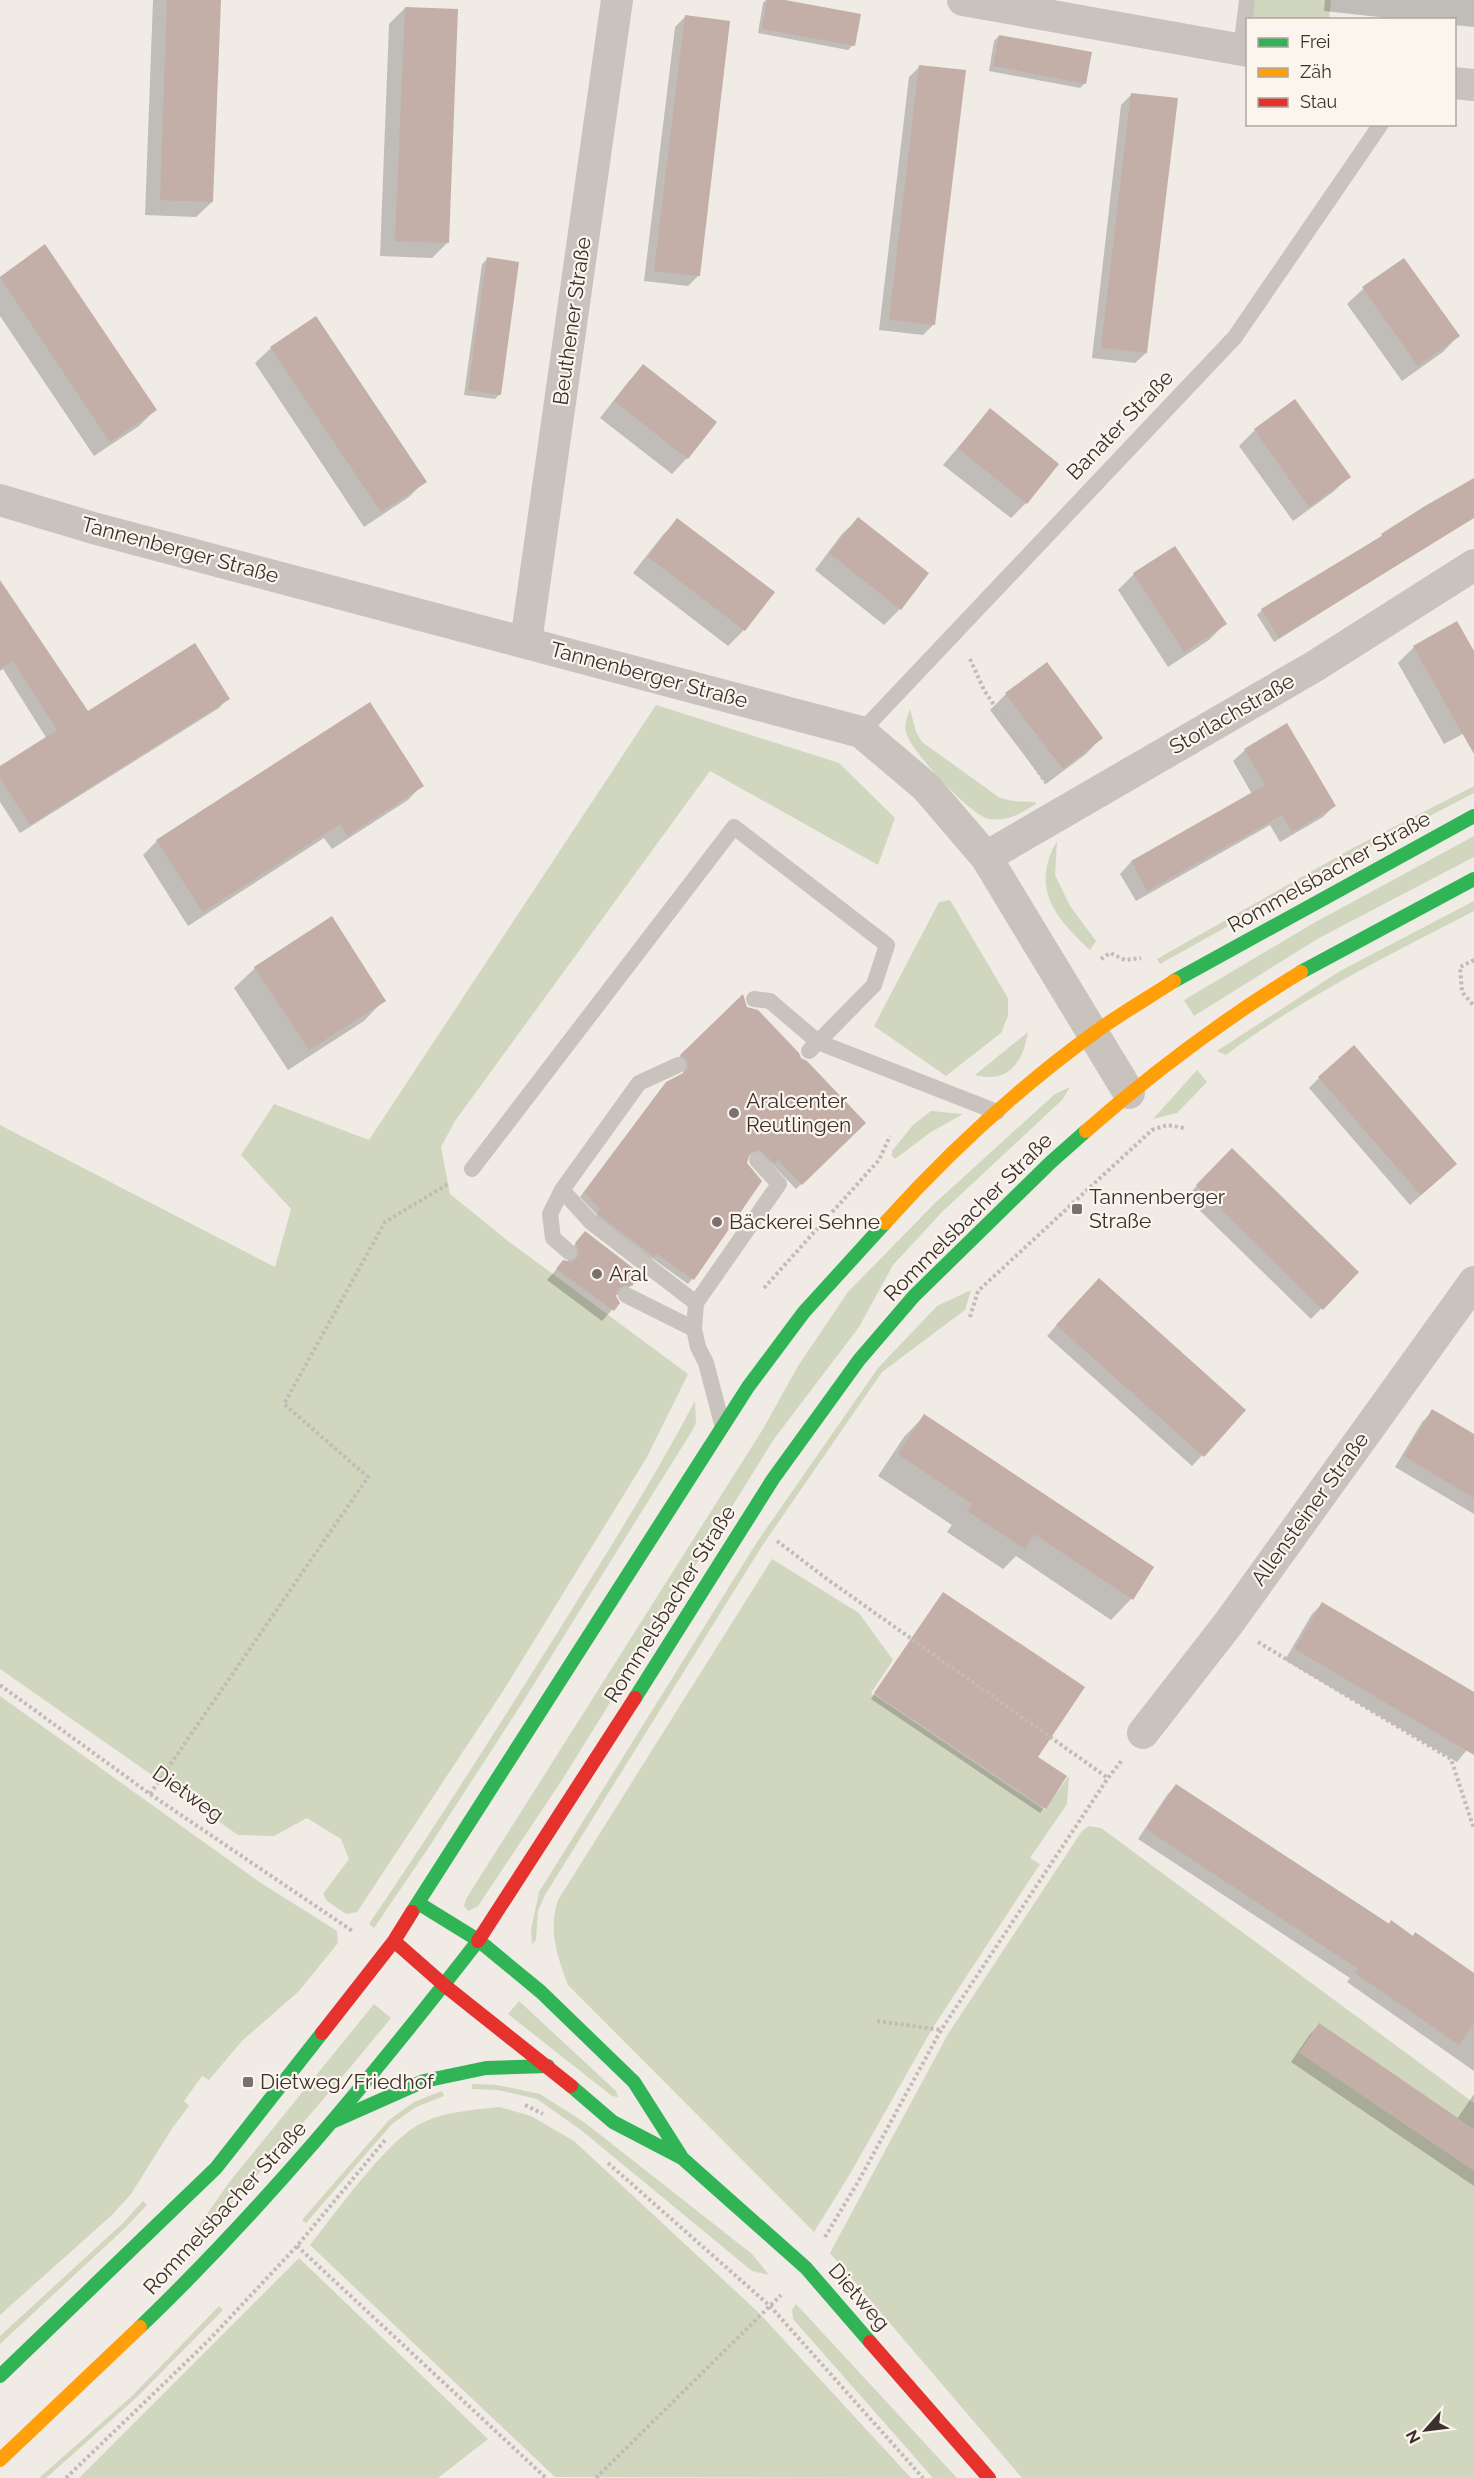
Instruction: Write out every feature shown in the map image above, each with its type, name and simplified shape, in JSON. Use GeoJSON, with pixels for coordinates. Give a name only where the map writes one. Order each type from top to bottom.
{"type":"FeatureCollection","features":[{"type":"Feature","properties":{"kind":"main road","name":"Rommelsbacher Straße"},"geometry":{"type":"LineString","coordinates":[[0,2376],[103,2280],[216,2168],[394,1941],[722,1424],[804,1312],[917,1187],[997,1112],[1094,1033],[1181,977],[1474,816]]}},
{"type":"Feature","properties":{"kind":"main road","name":"Rommelsbacher Straße"},"geometry":{"type":"LineString","coordinates":[[0,2460],[198,2271],[334,2121],[444,1985],[478,1940],[583,1782],[773,1479],[859,1360],[914,1296],[1051,1162],[1130,1093],[1195,1042],[1266,994],[1330,955],[1474,879]]}},
{"type":"Feature","properties":{"kind":"main road","name":"Dietweg"},"geometry":{"type":"LineString","coordinates":[[418,1903],[478,1940],[541,1992],[634,2082],[682,2158]]}},
{"type":"Feature","properties":{"kind":"main road","name":"Dietweg"},"geometry":{"type":"LineString","coordinates":[[394,1941],[444,1985],[548,2066],[613,2122],[682,2158],[806,2268],[989,2478]]}},
{"type":"Feature","properties":{"kind":"main road"},"geometry":{"type":"LineString","coordinates":[[334,2121],[424,2080],[486,2068],[548,2066]]}},
{"type":"Feature","properties":{"kind":"street","name":"Beuthener Straße"},"geometry":{"type":"LineString","coordinates":[[526,642],[617,0]]}},
{"type":"Feature","properties":{"kind":"street"},"geometry":{"type":"LineString","coordinates":[[963,0],[1244,51]]}},
{"type":"Feature","properties":{"kind":"street"},"geometry":{"type":"LineString","coordinates":[[1456,83],[1474,85]]}},
{"type":"Feature","properties":{"kind":"street","name":"Tannenberger Straße"},"geometry":{"type":"LineString","coordinates":[[0,500],[104,531],[861,732],[926,788],[986,857],[1064,989],[1130,1093]]}},
{"type":"Feature","properties":{"kind":"street","name":"Storlachstraße"},"geometry":{"type":"LineString","coordinates":[[986,857],[1315,666],[1474,565]]}},
{"type":"Feature","properties":{"kind":"street","name":"Allensteiner Straße"},"geometry":{"type":"LineString","coordinates":[[1143,1733],[1228,1624],[1474,1282]]}},
{"type":"Feature","properties":{"kind":"lane"},"geometry":{"type":"LineString","coordinates":[[1244,51],[1247,0]]}},
{"type":"Feature","properties":{"kind":"lane","name":"Banater Straße"},"geometry":{"type":"LineString","coordinates":[[861,732],[1235,337],[1381,126]]}},
{"type":"Feature","properties":{"kind":"lane"},"geometry":{"type":"LineString","coordinates":[[472,1169],[734,827],[887,945],[874,986],[813,1046]]}},
{"type":"Feature","properties":{"kind":"lane"},"geometry":{"type":"LineString","coordinates":[[754,999],[770,1001],[813,1046],[997,1112]]}},
{"type":"Feature","properties":{"kind":"lane"},"geometry":{"type":"LineString","coordinates":[[569,1252],[553,1238],[550,1214],[562,1190],[639,1083],[678,1065]]}},
{"type":"Feature","properties":{"kind":"lane"},"geometry":{"type":"LineString","coordinates":[[722,1424],[706,1363],[698,1347],[694,1329],[696,1304],[779,1184],[757,1160]]}},
{"type":"Feature","properties":{"kind":"lane"},"geometry":{"type":"LineString","coordinates":[[562,1190],[592,1224],[696,1304]]}},
{"type":"Feature","properties":{"kind":"lane"},"geometry":{"type":"LineString","coordinates":[[626,1295],[694,1329]]}},
{"type":"Feature","properties":{"kind":"path"},"geometry":{"type":"LineString","coordinates":[[953,634],[969,652],[971,665],[984,690],[1047,784]]}},
{"type":"Feature","properties":{"kind":"path"},"geometry":{"type":"LineString","coordinates":[[1474,960],[1460,968],[1462,992],[1474,1006]]}},
{"type":"Feature","properties":{"kind":"path"},"geometry":{"type":"LineString","coordinates":[[970,1317],[978,1291],[1152,1130],[1167,1125],[1184,1128]]}},
{"type":"Feature","properties":{"kind":"path"},"geometry":{"type":"LineString","coordinates":[[764,1288],[879,1160],[890,1136]]}},
{"type":"Feature","properties":{"kind":"path"},"geometry":{"type":"LineString","coordinates":[[150,1794],[368,1477],[284,1404],[385,1222],[472,1169]]}},
{"type":"Feature","properties":{"kind":"path"},"geometry":{"type":"LineString","coordinates":[[775,1540],[827,1580],[1108,1778]]}},
{"type":"Feature","properties":{"kind":"path"},"geometry":{"type":"LineString","coordinates":[[1228,1624],[1451,1759],[1474,1829]]}},
{"type":"Feature","properties":{"kind":"path","name":"Dietweg"},"geometry":{"type":"LineString","coordinates":[[0,1685],[150,1794],[356,1933]]}},
{"type":"Feature","properties":{"kind":"path"},"geometry":{"type":"LineString","coordinates":[[596,2478],[806,2268],[858,2182],[941,2030],[1108,1778],[1143,1733]]}},
{"type":"Feature","properties":{"kind":"path"},"geometry":{"type":"LineString","coordinates":[[877,2021],[941,2030]]}},
{"type":"Feature","properties":{"kind":"path"},"geometry":{"type":"LineString","coordinates":[[516,2102],[534,2108],[551,2119]]}},
{"type":"Feature","properties":{"kind":"path"},"geometry":{"type":"LineString","coordinates":[[66,2478],[207,2342],[297,2246],[389,2137]]}},
{"type":"Feature","properties":{"kind":"path"},"geometry":{"type":"LineString","coordinates":[[603,2159],[770,2306],[923,2478]]}},
{"type":"Feature","properties":{"kind":"path"},"geometry":{"type":"LineString","coordinates":[[297,2246],[546,2478]]}},
{"type":"Feature","properties":{"kind":"green space"},"geometry":{"type":"Polygon","coordinates":[[[1249,0],[1331,0],[1329,18],[1248,18],[1249,0]]]}},
{"type":"Feature","properties":{"kind":"green space"},"geometry":{"type":"Polygon","coordinates":[[[656,705],[839,763],[895,818],[878,865],[710,771],[455,1121],[441,1147],[450,1194],[508,1241],[688,1374],[647,1457],[505,1688],[357,1912],[346,1914],[327,1901],[323,1894],[349,1859],[341,1839],[307,1818],[274,1836],[238,1835],[0,1669],[0,1125],[275,1267],[291,1209],[241,1155],[274,1104],[369,1140],[656,705]]]}},
{"type":"Feature","properties":{"kind":"green space"},"geometry":{"type":"Polygon","coordinates":[[[910,709],[916,732],[922,742],[1000,798],[1035,802],[1036,804],[1014,816],[996,820],[989,819],[969,807],[944,783],[912,744],[905,728],[910,709]]]}},
{"type":"Feature","properties":{"kind":"green space"},"geometry":{"type":"Polygon","coordinates":[[[1474,786],[1474,793],[1355,855],[1160,964],[1157,959],[1351,849],[1474,786]]]}},
{"type":"Feature","properties":{"kind":"green space"},"geometry":{"type":"Polygon","coordinates":[[[1474,836],[1474,857],[1319,938],[1194,1016],[1184,1000],[1312,924],[1474,836]]]}},
{"type":"Feature","properties":{"kind":"green space"},"geometry":{"type":"Polygon","coordinates":[[[1057,841],[1055,875],[1070,906],[1096,941],[1090,950],[1057,914],[1046,888],[1049,858],[1057,841]]]}},
{"type":"Feature","properties":{"kind":"green space"},"geometry":{"type":"Polygon","coordinates":[[[950,900],[1008,998],[1008,1016],[1001,1033],[946,1076],[874,1026],[939,902],[950,900]]]}},
{"type":"Feature","properties":{"kind":"green space"},"geometry":{"type":"Polygon","coordinates":[[[1474,901],[1474,911],[1378,961],[1285,1014],[1226,1055],[1217,1051],[1340,971],[1474,901]]]}},
{"type":"Feature","properties":{"kind":"green space"},"geometry":{"type":"Polygon","coordinates":[[[1028,1032],[1022,1053],[1012,1068],[997,1076],[975,1075],[1028,1032]]]}},
{"type":"Feature","properties":{"kind":"green space"},"geometry":{"type":"Polygon","coordinates":[[[1197,1070],[1207,1082],[1177,1113],[1153,1119],[1197,1070]]]}},
{"type":"Feature","properties":{"kind":"green space"},"geometry":{"type":"Polygon","coordinates":[[[1070,1087],[1062,1100],[942,1212],[893,1265],[859,1327],[774,1439],[562,1780],[478,1906],[468,1911],[464,1906],[466,1899],[763,1429],[798,1366],[848,1292],[935,1203],[1055,1094],[1070,1087]]]}},
{"type":"Feature","properties":{"kind":"green space"},"geometry":{"type":"Polygon","coordinates":[[[931,1111],[963,1114],[931,1132],[895,1159],[892,1151],[913,1125],[931,1111]]]}},
{"type":"Feature","properties":{"kind":"green space"},"geometry":{"type":"Polygon","coordinates":[[[971,1290],[965,1310],[882,1372],[762,1546],[545,1895],[538,1911],[536,1940],[532,1944],[531,1930],[539,1892],[757,1542],[878,1368],[937,1306],[971,1290]]]}},
{"type":"Feature","properties":{"kind":"green space"},"geometry":{"type":"Polygon","coordinates":[[[695,1401],[696,1423],[692,1431],[524,1700],[374,1928],[369,1924],[561,1627],[647,1487],[695,1401]]]}},
{"type":"Feature","properties":{"kind":"green space"},"geometry":{"type":"Polygon","coordinates":[[[772,1559],[859,1613],[893,1660],[871,1693],[1044,1810],[1069,1776],[1067,1804],[1030,1858],[1040,1864],[932,2029],[850,2174],[814,2232],[568,1985],[557,1953],[554,1932],[558,1900],[772,1559]]]}},
{"type":"Feature","properties":{"kind":"green space"},"geometry":{"type":"Polygon","coordinates":[[[0,1696],[261,1883],[337,1931],[338,1943],[299,1991],[242,2041],[209,2080],[202,2076],[184,2101],[189,2106],[173,2127],[131,2194],[112,2215],[0,2315],[0,1696]]]}},
{"type":"Feature","properties":{"kind":"green space"},"geometry":{"type":"Polygon","coordinates":[[[1089,1826],[1101,1828],[1474,2103],[1474,2478],[1022,2478],[830,2253],[948,2034],[1082,1831],[1089,1826]]]}},
{"type":"Feature","properties":{"kind":"green space"},"geometry":{"type":"Polygon","coordinates":[[[519,2001],[616,2091],[618,2097],[612,2096],[508,2014],[519,2001]]]}},
{"type":"Feature","properties":{"kind":"green space"},"geometry":{"type":"Polygon","coordinates":[[[374,2004],[391,2018],[265,2167],[186,2253],[182,2252],[231,2180],[374,2004]]]}},
{"type":"Feature","properties":{"kind":"green space"},"geometry":{"type":"Polygon","coordinates":[[[472,2084],[497,2085],[540,2094],[584,2122],[752,2254],[769,2275],[752,2271],[581,2130],[537,2099],[498,2090],[472,2089],[472,2084]]]}},
{"type":"Feature","properties":{"kind":"green space"},"geometry":{"type":"Polygon","coordinates":[[[442,2091],[444,2096],[416,2107],[392,2124],[306,2223],[302,2220],[389,2120],[414,2102],[442,2091]]]}},
{"type":"Feature","properties":{"kind":"green space"},"geometry":{"type":"Polygon","coordinates":[[[499,2107],[531,2116],[574,2141],[759,2313],[911,2478],[555,2477],[310,2245],[364,2176],[396,2142],[412,2129],[444,2115],[499,2107]]]}},
{"type":"Feature","properties":{"kind":"green space"},"geometry":{"type":"Polygon","coordinates":[[[143,2201],[147,2205],[124,2229],[0,2344],[0,2336],[122,2224],[143,2201]]]}},
{"type":"Feature","properties":{"kind":"green space"},"geometry":{"type":"Polygon","coordinates":[[[299,2258],[488,2439],[438,2478],[79,2478],[299,2258]]]}},
{"type":"Feature","properties":{"kind":"green space"},"geometry":{"type":"Polygon","coordinates":[[[796,2304],[957,2478],[933,2478],[793,2319],[792,2310],[796,2304]]]}},
{"type":"Feature","properties":{"kind":"green space"},"geometry":{"type":"Polygon","coordinates":[[[219,2306],[223,2310],[135,2399],[46,2478],[39,2478],[132,2396],[219,2306]]]}},
{"type":"Feature","properties":{"kind":"building"},"geometry":{"type":"Polygon","coordinates":[[[167,0],[221,0],[213,202],[160,200],[167,0]]]}},
{"type":"Feature","properties":{"kind":"building"},"geometry":{"type":"Polygon","coordinates":[[[767,0],[785,0],[861,14],[855,46],[762,29],[767,0]]]}},
{"type":"Feature","properties":{"kind":"building"},"geometry":{"type":"Polygon","coordinates":[[[405,7],[458,9],[449,243],[395,241],[405,7]]]}},
{"type":"Feature","properties":{"kind":"building"},"geometry":{"type":"Polygon","coordinates":[[[685,15],[730,21],[700,276],[654,271],[685,15]]]}},
{"type":"Feature","properties":{"kind":"building"},"geometry":{"type":"Polygon","coordinates":[[[999,35],[1092,52],[1086,84],[993,66],[999,35]]]}},
{"type":"Feature","properties":{"kind":"building"},"geometry":{"type":"Polygon","coordinates":[[[919,65],[966,70],[935,325],[889,320],[919,65]]]}},
{"type":"Feature","properties":{"kind":"building"},"geometry":{"type":"Polygon","coordinates":[[[1131,93],[1178,98],[1147,353],[1101,348],[1131,93]]]}},
{"type":"Feature","properties":{"kind":"building"},"geometry":{"type":"Polygon","coordinates":[[[45,244],[157,410],[110,442],[0,277],[45,244]]]}},
{"type":"Feature","properties":{"kind":"building"},"geometry":{"type":"Polygon","coordinates":[[[487,257],[519,262],[501,395],[468,390],[487,257]]]}},
{"type":"Feature","properties":{"kind":"building"},"geometry":{"type":"Polygon","coordinates":[[[1404,258],[1460,336],[1418,366],[1362,287],[1404,258]]]}},
{"type":"Feature","properties":{"kind":"building"},"geometry":{"type":"Polygon","coordinates":[[[316,316],[427,482],[381,512],[270,347],[316,316]]]}},
{"type":"Feature","properties":{"kind":"building"},"geometry":{"type":"Polygon","coordinates":[[[643,364],[717,422],[688,459],[614,401],[643,364]]]}},
{"type":"Feature","properties":{"kind":"building"},"geometry":{"type":"Polygon","coordinates":[[[1295,399],[1351,477],[1309,507],[1254,429],[1295,399]]]}},
{"type":"Feature","properties":{"kind":"building"},"geometry":{"type":"Polygon","coordinates":[[[990,408],[1059,464],[1027,504],[958,448],[990,408]]]}},
{"type":"Feature","properties":{"kind":"building"},"geometry":{"type":"Polygon","coordinates":[[[1474,478],[1474,518],[1279,638],[1261,609],[1382,536],[1381,534],[1425,506],[1474,478]]]}},
{"type":"Feature","properties":{"kind":"building"},"geometry":{"type":"Polygon","coordinates":[[[858,517],[929,573],[901,610],[829,553],[858,517]]]}},
{"type":"Feature","properties":{"kind":"building"},"geometry":{"type":"Polygon","coordinates":[[[677,518],[775,592],[745,631],[648,557],[677,518]]]}},
{"type":"Feature","properties":{"kind":"building"},"geometry":{"type":"Polygon","coordinates":[[[1175,546],[1227,624],[1184,652],[1133,573],[1175,546]]]}},
{"type":"Feature","properties":{"kind":"building"},"geometry":{"type":"Polygon","coordinates":[[[0,580],[88,711],[195,643],[230,699],[30,825],[0,778],[0,766],[57,730],[13,661],[0,669],[0,580]]]}},
{"type":"Feature","properties":{"kind":"building"},"geometry":{"type":"Polygon","coordinates":[[[1457,621],[1474,651],[1474,754],[1413,646],[1457,621]]]}},
{"type":"Feature","properties":{"kind":"building"},"geometry":{"type":"Polygon","coordinates":[[[1047,662],[1103,738],[1063,769],[1005,693],[1047,662]]]}},
{"type":"Feature","properties":{"kind":"building"},"geometry":{"type":"Polygon","coordinates":[[[370,702],[424,786],[347,836],[340,824],[203,912],[156,840],[370,702]]]}},
{"type":"Feature","properties":{"kind":"building"},"geometry":{"type":"Polygon","coordinates":[[[1287,723],[1336,806],[1292,832],[1282,815],[1147,891],[1131,861],[1265,785],[1244,749],[1287,723]]]}},
{"type":"Feature","properties":{"kind":"building"},"geometry":{"type":"Polygon","coordinates":[[[332,916],[386,1001],[309,1050],[254,967],[332,916]]]}},
{"type":"Feature","properties":{"kind":"building"},"geometry":{"type":"Polygon","coordinates":[[[743,994],[747,1007],[758,1010],[799,1053],[801,1058],[807,1061],[866,1123],[802,1185],[778,1160],[775,1164],[760,1150],[750,1153],[747,1163],[762,1181],[694,1280],[657,1254],[654,1257],[599,1215],[597,1213],[600,1209],[584,1192],[666,1082],[687,1071],[688,1061],[680,1055],[743,994]]]}},
{"type":"Feature","properties":{"kind":"building"},"geometry":{"type":"Polygon","coordinates":[[[1354,1045],[1457,1164],[1421,1195],[1318,1077],[1354,1045]]]}},
{"type":"Feature","properties":{"kind":"building"},"geometry":{"type":"Polygon","coordinates":[[[1232,1148],[1359,1272],[1323,1310],[1196,1185],[1232,1148]]]}},
{"type":"Feature","properties":{"kind":"building","name":"Aral"},"geometry":{"type":"Polygon","coordinates":[[[585,1231],[641,1274],[632,1286],[625,1285],[617,1290],[616,1296],[620,1303],[614,1311],[556,1269],[563,1260],[572,1262],[577,1258],[579,1249],[575,1243],[585,1231]]]}},
{"type":"Feature","properties":{"kind":"building"},"geometry":{"type":"Polygon","coordinates":[[[1099,1278],[1246,1410],[1204,1457],[1056,1325],[1099,1278]]]}},
{"type":"Feature","properties":{"kind":"building"},"geometry":{"type":"Polygon","coordinates":[[[1432,1409],[1474,1434],[1474,1498],[1404,1456],[1432,1409]]]}},
{"type":"Feature","properties":{"kind":"building"},"geometry":{"type":"Polygon","coordinates":[[[924,1414],[1154,1567],[1133,1600],[1034,1534],[1025,1549],[967,1511],[972,1504],[898,1454],[924,1414]]]}},
{"type":"Feature","properties":{"kind":"building"},"geometry":{"type":"Polygon","coordinates":[[[943,1592],[1085,1687],[1038,1757],[1067,1776],[1046,1809],[874,1693],[943,1592]]]}},
{"type":"Feature","properties":{"kind":"building"},"geometry":{"type":"Polygon","coordinates":[[[1322,1602],[1474,1692],[1474,1755],[1295,1649],[1322,1602]]]}},
{"type":"Feature","properties":{"kind":"building"},"geometry":{"type":"Polygon","coordinates":[[[1176,1784],[1389,1924],[1391,1920],[1413,1936],[1415,1932],[1474,1973],[1474,2023],[1459,2045],[1355,1973],[1358,1969],[1146,1829],[1176,1784]]]}},
{"type":"Feature","properties":{"kind":"building"},"geometry":{"type":"Polygon","coordinates":[[[1319,2023],[1474,2129],[1474,2171],[1299,2053],[1319,2023]]]}},
{"type":"Feature","properties":{"kind":"traffic: fast"},"geometry":{"type":"LineString","coordinates":[[1174,981],[1474,816]]}},
{"type":"Feature","properties":{"kind":"traffic: fast"},"geometry":{"type":"LineString","coordinates":[[1301,972],[1474,879]]}},
{"type":"Feature","properties":{"kind":"traffic: fast"},"geometry":{"type":"LineString","coordinates":[[635,1698],[773,1479],[859,1360],[914,1296],[1051,1162],[1086,1131]]}},
{"type":"Feature","properties":{"kind":"traffic: fast"},"geometry":{"type":"LineString","coordinates":[[412,1912],[748,1387],[804,1312],[885,1223]]}},
{"type":"Feature","properties":{"kind":"traffic: fast"},"geometry":{"type":"LineString","coordinates":[[418,1903],[478,1940],[541,1992],[634,2082],[681,2156]]}},
{"type":"Feature","properties":{"kind":"traffic: fast"},"geometry":{"type":"LineString","coordinates":[[140,2327],[186,2282],[274,2188],[358,2091],[478,1941]]}},
{"type":"Feature","properties":{"kind":"traffic: fast"},"geometry":{"type":"LineString","coordinates":[[0,2376],[216,2168],[322,2033]]}},
{"type":"Feature","properties":{"kind":"traffic: fast"},"geometry":{"type":"LineString","coordinates":[[334,2121],[424,2081],[486,2068],[548,2066]]}},
{"type":"Feature","properties":{"kind":"traffic: fast"},"geometry":{"type":"LineString","coordinates":[[571,2086],[613,2122],[682,2158],[806,2268],[870,2342]]}},
{"type":"Feature","properties":{"kind":"traffic: slow"},"geometry":{"type":"LineString","coordinates":[[1086,1131],[1190,1047],[1244,1008],[1301,972]]}},
{"type":"Feature","properties":{"kind":"traffic: slow"},"geometry":{"type":"LineString","coordinates":[[885,1223],[958,1147],[1011,1099],[1104,1026],[1174,981]]}},
{"type":"Feature","properties":{"kind":"traffic: slow"},"geometry":{"type":"LineString","coordinates":[[0,2460],[140,2327]]}},
{"type":"Feature","properties":{"kind":"traffic: jam"},"geometry":{"type":"LineString","coordinates":[[478,1941],[635,1698]]}},
{"type":"Feature","properties":{"kind":"traffic: jam"},"geometry":{"type":"LineString","coordinates":[[322,2033],[394,1941],[412,1912]]}},
{"type":"Feature","properties":{"kind":"traffic: jam"},"geometry":{"type":"LineString","coordinates":[[394,1941],[444,1985],[571,2086]]}},
{"type":"Feature","properties":{"kind":"traffic: jam"},"geometry":{"type":"LineString","coordinates":[[870,2342],[989,2478]]}},
{"type":"Feature","properties":{"kind":"place","name":"Aralcenter Reutlingen"},"geometry":{"type":"Point","coordinates":[734,1113]}},
{"type":"Feature","properties":{"kind":"place","name":"Tannenberger Straße"},"geometry":{"type":"Point","coordinates":[1077,1209]}},
{"type":"Feature","properties":{"kind":"place","name":"Bäckerei Sehne"},"geometry":{"type":"Point","coordinates":[717,1222]}},
{"type":"Feature","properties":{"kind":"place","name":"Aral"},"geometry":{"type":"Point","coordinates":[597,1274]}},
{"type":"Feature","properties":{"kind":"place","name":"Dietweg/Friedhof"},"geometry":{"type":"Point","coordinates":[248,2082]}}]}
